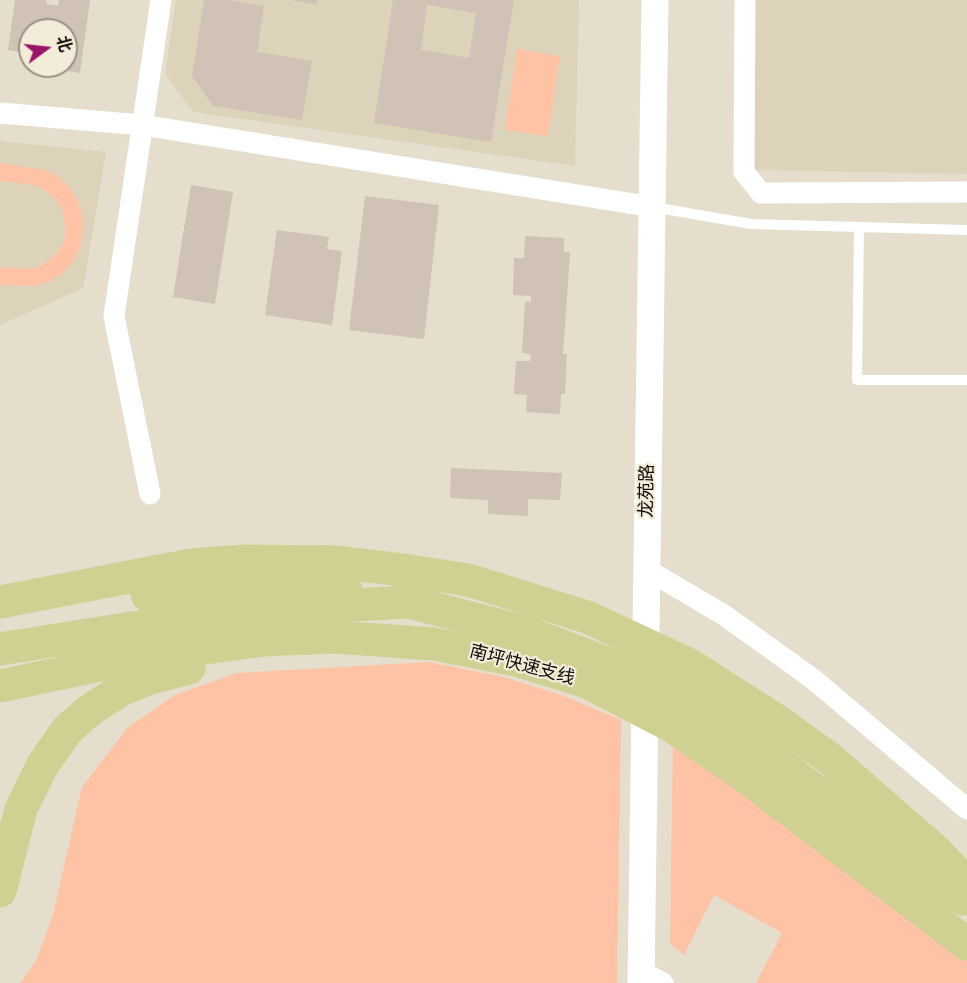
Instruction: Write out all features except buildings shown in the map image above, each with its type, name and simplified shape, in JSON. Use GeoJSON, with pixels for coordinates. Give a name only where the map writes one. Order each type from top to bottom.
{"type":"FeatureCollection","features":[{"type":"Feature","properties":{"kind":"highway"},"geometry":{"type":"LineString","coordinates":[[0,602],[190,565],[243,561],[336,562],[468,580],[587,617],[690,665],[782,724],[829,758],[937,852],[967,884]]}},
{"type":"Feature","properties":{"kind":"highway"},"geometry":{"type":"LineString","coordinates":[[0,623],[177,590],[231,584],[283,583],[359,591],[409,602]]}},
{"type":"Feature","properties":{"kind":"highway","name":"南坪快速支线"},"geometry":{"type":"LineString","coordinates":[[0,649],[239,611],[409,602],[520,646],[670,725],[739,772],[967,944]]}},
{"type":"Feature","properties":{"kind":"highway"},"geometry":{"type":"LineString","coordinates":[[0,891],[21,809],[42,766],[67,730],[90,710],[121,690],[147,679],[200,664],[334,637]]}},
{"type":"Feature","properties":{"kind":"highway","name":"南坪快速支线"},"geometry":{"type":"LineString","coordinates":[[0,686],[127,659],[188,649],[263,640],[334,637],[434,644],[520,646],[617,667],[666,689],[760,748],[920,870],[967,902]]}},
{"type":"Feature","properties":{"kind":"street"},"geometry":{"type":"LineString","coordinates":[[150,494],[114,316],[161,0]]}},
{"type":"Feature","properties":{"kind":"street","name":"龙苑路"},"geometry":{"type":"LineString","coordinates":[[649,979],[646,569],[655,0]]}},
{"type":"Feature","properties":{"kind":"street"},"geometry":{"type":"LineString","coordinates":[[745,0],[744,172],[760,193],[967,192]]}},
{"type":"Feature","properties":{"kind":"street"},"geometry":{"type":"LineString","coordinates":[[0,113],[142,125],[653,207]]}},
{"type":"Feature","properties":{"kind":"street"},"geometry":{"type":"LineString","coordinates":[[646,569],[724,615],[813,679],[967,809]]}},
{"type":"Feature","properties":{"kind":"lane"},"geometry":{"type":"LineString","coordinates":[[653,207],[751,225],[967,230]]}},
{"type":"Feature","properties":{"kind":"lane"},"geometry":{"type":"LineString","coordinates":[[859,228],[857,380],[967,380]]}},
{"type":"Feature","properties":{"kind":"shaded area"},"geometry":{"type":"Polygon","coordinates":[[[176,0],[579,0],[575,166],[193,112],[165,74],[176,0]]]}},
{"type":"Feature","properties":{"kind":"shaded area"},"geometry":{"type":"Polygon","coordinates":[[[755,0],[967,0],[967,174],[752,170],[755,0]]]}},
{"type":"Feature","properties":{"kind":"shaded area"},"geometry":{"type":"Polygon","coordinates":[[[517,49],[560,56],[548,136],[505,130],[517,49]]]}},
{"type":"Feature","properties":{"kind":"shaded area"},"geometry":{"type":"Polygon","coordinates":[[[0,141],[106,152],[83,288],[0,325],[0,141]]]}},
{"type":"Feature","properties":{"kind":"shaded area"},"geometry":{"type":"Polygon","coordinates":[[[0,163],[44,170],[59,177],[78,201],[83,217],[80,248],[73,262],[62,274],[48,282],[33,286],[0,285],[0,267],[30,269],[41,266],[58,252],[64,242],[66,231],[62,209],[56,199],[39,186],[0,181],[0,163]]]}},
{"type":"Feature","properties":{"kind":"shaded area"},"geometry":{"type":"Polygon","coordinates":[[[429,662],[504,677],[567,697],[621,720],[617,983],[20,983],[36,961],[53,915],[82,787],[128,727],[175,695],[237,673],[429,662]]]}},
{"type":"Feature","properties":{"kind":"shaded area"},"geometry":{"type":"Polygon","coordinates":[[[673,737],[967,958],[967,983],[756,983],[782,933],[714,895],[684,955],[670,944],[673,737]]]}}]}
